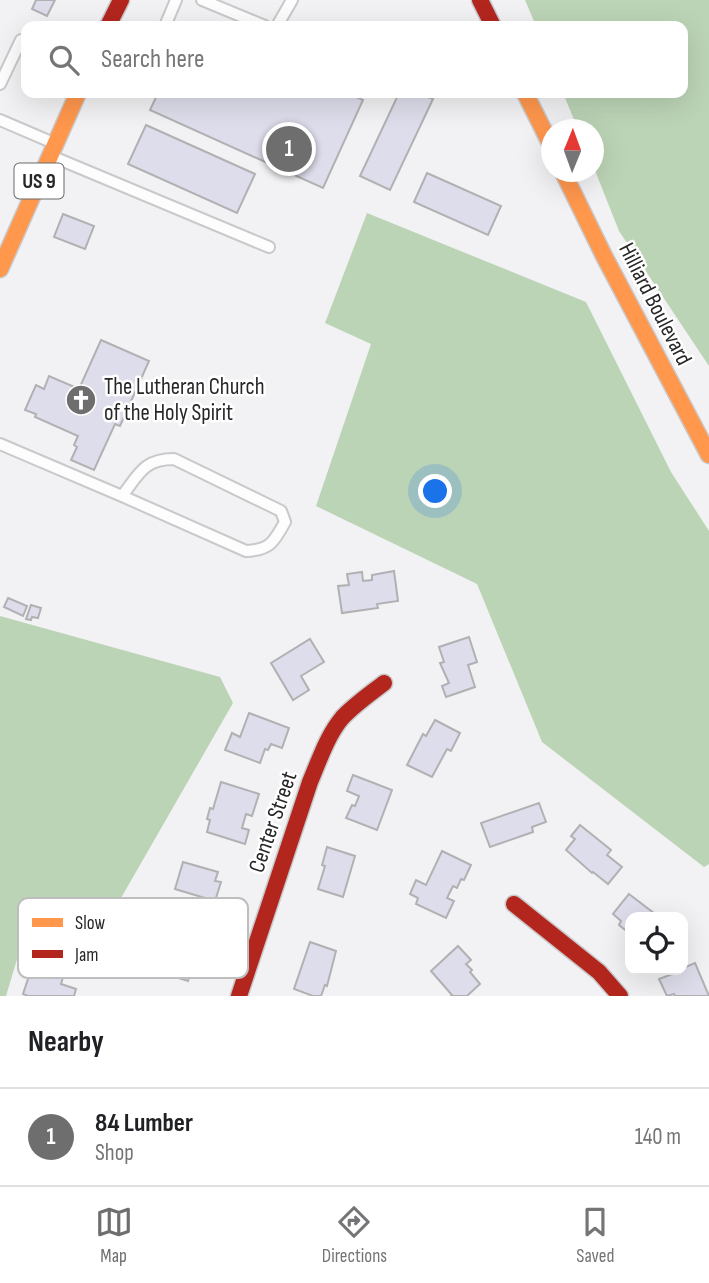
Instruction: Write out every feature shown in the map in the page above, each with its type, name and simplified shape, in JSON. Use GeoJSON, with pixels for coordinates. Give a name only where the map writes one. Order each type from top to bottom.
{"type":"FeatureCollection","features":[{"type":"Feature","properties":{"kind":"main road"},"geometry":{"type":"LineString","coordinates":[[110,21],[121,0]]}},
{"type":"Feature","properties":{"kind":"main road"},"geometry":{"type":"LineString","coordinates":[[480,0],[490,21]]}},
{"type":"Feature","properties":{"kind":"main road","name":"US 9"},"geometry":{"type":"LineString","coordinates":[[0,269],[76,98]]}},
{"type":"Feature","properties":{"kind":"main road"},"geometry":{"type":"LineString","coordinates":[[527,98],[541,126]]}},
{"type":"Feature","properties":{"kind":"main road","name":"Hilliard Boulevard"},"geometry":{"type":"LineString","coordinates":[[568,182],[709,455]]}},
{"type":"Feature","properties":{"kind":"main road","name":"Center Street"},"geometry":{"type":"LineString","coordinates":[[248,969],[321,753],[339,723],[384,683]]}},
{"type":"Feature","properties":{"kind":"main road"},"geometry":{"type":"LineString","coordinates":[[514,904],[599,972],[620,996]]}},
{"type":"Feature","properties":{"kind":"main road","name":"Center Street"},"geometry":{"type":"LineString","coordinates":[[239,996],[245,978]]}},
{"type":"Feature","properties":{"kind":"lane"},"geometry":{"type":"LineString","coordinates":[[167,21],[176,0]]}},
{"type":"Feature","properties":{"kind":"lane"},"geometry":{"type":"LineString","coordinates":[[202,0],[253,21]]}},
{"type":"Feature","properties":{"kind":"lane"},"geometry":{"type":"LineString","coordinates":[[280,21],[292,0]]}},
{"type":"Feature","properties":{"kind":"lane"},"geometry":{"type":"LineString","coordinates":[[0,84],[20,40]]}},
{"type":"Feature","properties":{"kind":"lane"},"geometry":{"type":"LineString","coordinates":[[0,120],[53,149],[269,247]]}},
{"type":"Feature","properties":{"kind":"lane"},"geometry":{"type":"LineString","coordinates":[[0,444],[246,551],[260,551],[274,541],[285,522],[281,511],[174,459],[159,459],[144,468],[122,496]]}},
{"type":"Feature","properties":{"kind":"green space"},"geometry":{"type":"Polygon","coordinates":[[[525,0],[709,0],[709,366],[619,231],[600,182],[604,182],[604,119],[574,119],[565,98],[688,98],[688,21],[534,21],[525,0]]]}},
{"type":"Feature","properties":{"kind":"green space"},"geometry":{"type":"Polygon","coordinates":[[[367,213],[586,302],[671,472],[709,531],[709,864],[704,867],[542,742],[477,584],[316,506],[371,344],[325,323],[367,213]]]}},
{"type":"Feature","properties":{"kind":"green space"},"geometry":{"type":"Polygon","coordinates":[[[0,616],[220,677],[233,703],[121,898],[18,898],[18,956],[6,996],[0,996],[0,616]]]}},
{"type":"Feature","properties":{"kind":"building"},"geometry":{"type":"Polygon","coordinates":[[[36,0],[55,0],[47,16],[32,9],[36,0]]]}},
{"type":"Feature","properties":{"kind":"building"},"geometry":{"type":"Polygon","coordinates":[[[156,98],[363,100],[323,188],[150,110],[156,98]]]}},
{"type":"Feature","properties":{"kind":"building"},"geometry":{"type":"Polygon","coordinates":[[[397,98],[433,99],[390,190],[360,176],[397,98]]]}},
{"type":"Feature","properties":{"kind":"building"},"geometry":{"type":"Polygon","coordinates":[[[146,125],[255,174],[237,213],[128,164],[146,125]]]}},
{"type":"Feature","properties":{"kind":"building"},"geometry":{"type":"Polygon","coordinates":[[[427,173],[501,206],[488,235],[414,202],[427,173]]]}},
{"type":"Feature","properties":{"kind":"building"},"geometry":{"type":"Polygon","coordinates":[[[63,214],[94,226],[85,249],[54,237],[63,214]]]}},
{"type":"Feature","properties":{"kind":"building","name":"The Lutheran Church of the Holy Spirit"},"geometry":{"type":"Polygon","coordinates":[[[101,340],[149,361],[120,426],[115,424],[94,470],[71,460],[77,447],[74,445],[78,436],[25,410],[36,385],[44,389],[49,376],[79,389],[101,340]]]}},
{"type":"Feature","properties":{"kind":"building"},"geometry":{"type":"Polygon","coordinates":[[[394,571],[398,601],[377,604],[378,608],[342,613],[338,586],[349,585],[347,574],[362,572],[363,581],[372,580],[372,575],[394,571]]]}},
{"type":"Feature","properties":{"kind":"building"},"geometry":{"type":"Polygon","coordinates":[[[8,598],[27,606],[23,616],[4,607],[8,598]]]}},
{"type":"Feature","properties":{"kind":"building"},"geometry":{"type":"Polygon","coordinates":[[[31,605],[41,608],[38,618],[32,617],[31,620],[26,619],[31,605]]]}},
{"type":"Feature","properties":{"kind":"building"},"geometry":{"type":"Polygon","coordinates":[[[469,637],[477,662],[468,665],[475,687],[446,697],[442,686],[449,683],[440,663],[444,662],[439,647],[469,637]]]}},
{"type":"Feature","properties":{"kind":"building"},"geometry":{"type":"Polygon","coordinates":[[[310,639],[324,662],[301,676],[309,690],[293,700],[271,663],[310,639]]]}},
{"type":"Feature","properties":{"kind":"building"},"geometry":{"type":"Polygon","coordinates":[[[249,713],[289,728],[282,748],[271,744],[268,750],[265,749],[260,763],[225,750],[232,733],[240,737],[249,713]]]}},
{"type":"Feature","properties":{"kind":"building"},"geometry":{"type":"Polygon","coordinates":[[[435,720],[460,733],[451,751],[447,749],[432,777],[407,765],[423,734],[426,736],[435,720]]]}},
{"type":"Feature","properties":{"kind":"building"},"geometry":{"type":"Polygon","coordinates":[[[353,775],[392,790],[377,830],[346,818],[359,796],[347,791],[353,775]]]}},
{"type":"Feature","properties":{"kind":"building"},"geometry":{"type":"Polygon","coordinates":[[[221,782],[259,794],[252,816],[246,814],[242,828],[249,830],[245,844],[207,832],[210,808],[213,809],[221,782]]]}},
{"type":"Feature","properties":{"kind":"building"},"geometry":{"type":"Polygon","coordinates":[[[539,803],[546,822],[532,827],[533,832],[490,847],[481,823],[539,803]]]}},
{"type":"Feature","properties":{"kind":"building"},"geometry":{"type":"Polygon","coordinates":[[[580,825],[611,850],[607,855],[622,867],[608,884],[566,850],[575,839],[571,836],[580,825]]]}},
{"type":"Feature","properties":{"kind":"building"},"geometry":{"type":"Polygon","coordinates":[[[327,847],[355,856],[343,897],[318,889],[327,847]]]}},
{"type":"Feature","properties":{"kind":"building"},"geometry":{"type":"Polygon","coordinates":[[[442,851],[471,865],[464,880],[461,879],[457,888],[453,886],[447,898],[454,901],[446,918],[416,904],[418,898],[410,894],[416,880],[426,885],[442,851]]]}},
{"type":"Feature","properties":{"kind":"building"},"geometry":{"type":"Polygon","coordinates":[[[183,862],[218,872],[215,881],[221,882],[216,898],[205,898],[175,889],[183,862]]]}},
{"type":"Feature","properties":{"kind":"building"},"geometry":{"type":"Polygon","coordinates":[[[629,894],[652,912],[625,912],[625,930],[619,925],[621,921],[613,914],[629,894]]]}},
{"type":"Feature","properties":{"kind":"building"},"geometry":{"type":"Polygon","coordinates":[[[310,942],[336,951],[327,986],[325,985],[321,996],[294,989],[310,942]]]}},
{"type":"Feature","properties":{"kind":"building"},"geometry":{"type":"Polygon","coordinates":[[[458,946],[471,960],[466,964],[480,984],[467,996],[451,996],[431,971],[458,946]]]}},
{"type":"Feature","properties":{"kind":"building"},"geometry":{"type":"Polygon","coordinates":[[[695,963],[709,996],[667,996],[659,979],[670,975],[688,975],[688,966],[695,963]]]}},
{"type":"Feature","properties":{"kind":"building"},"geometry":{"type":"Polygon","coordinates":[[[28,978],[63,978],[61,984],[76,989],[74,996],[23,994],[28,978]]]}},
{"type":"Feature","properties":{"kind":"traffic: slow"},"geometry":{"type":"LineString","coordinates":[[0,269],[76,98]]}},
{"type":"Feature","properties":{"kind":"traffic: slow"},"geometry":{"type":"LineString","coordinates":[[528,98],[541,125]]}},
{"type":"Feature","properties":{"kind":"traffic: slow"},"geometry":{"type":"LineString","coordinates":[[568,182],[709,455]]}},
{"type":"Feature","properties":{"kind":"traffic: jam"},"geometry":{"type":"LineString","coordinates":[[110,21],[121,0]]}},
{"type":"Feature","properties":{"kind":"traffic: jam"},"geometry":{"type":"LineString","coordinates":[[480,0],[490,21]]}},
{"type":"Feature","properties":{"kind":"traffic: jam"},"geometry":{"type":"LineString","coordinates":[[248,969],[310,782],[324,749],[342,718],[384,683]]}},
{"type":"Feature","properties":{"kind":"traffic: jam"},"geometry":{"type":"LineString","coordinates":[[514,904],[599,972],[620,996]]}},
{"type":"Feature","properties":{"kind":"traffic: jam"},"geometry":{"type":"LineString","coordinates":[[239,996],[245,978]]}},
{"type":"Feature","properties":{"kind":"place","name":"84 Lumber"},"geometry":{"type":"Point","coordinates":[289,149]}},
{"type":"Feature","properties":{"kind":"place","name":"The Lutheran Church of the Holy Spirit"},"geometry":{"type":"Point","coordinates":[81,400]}}]}
